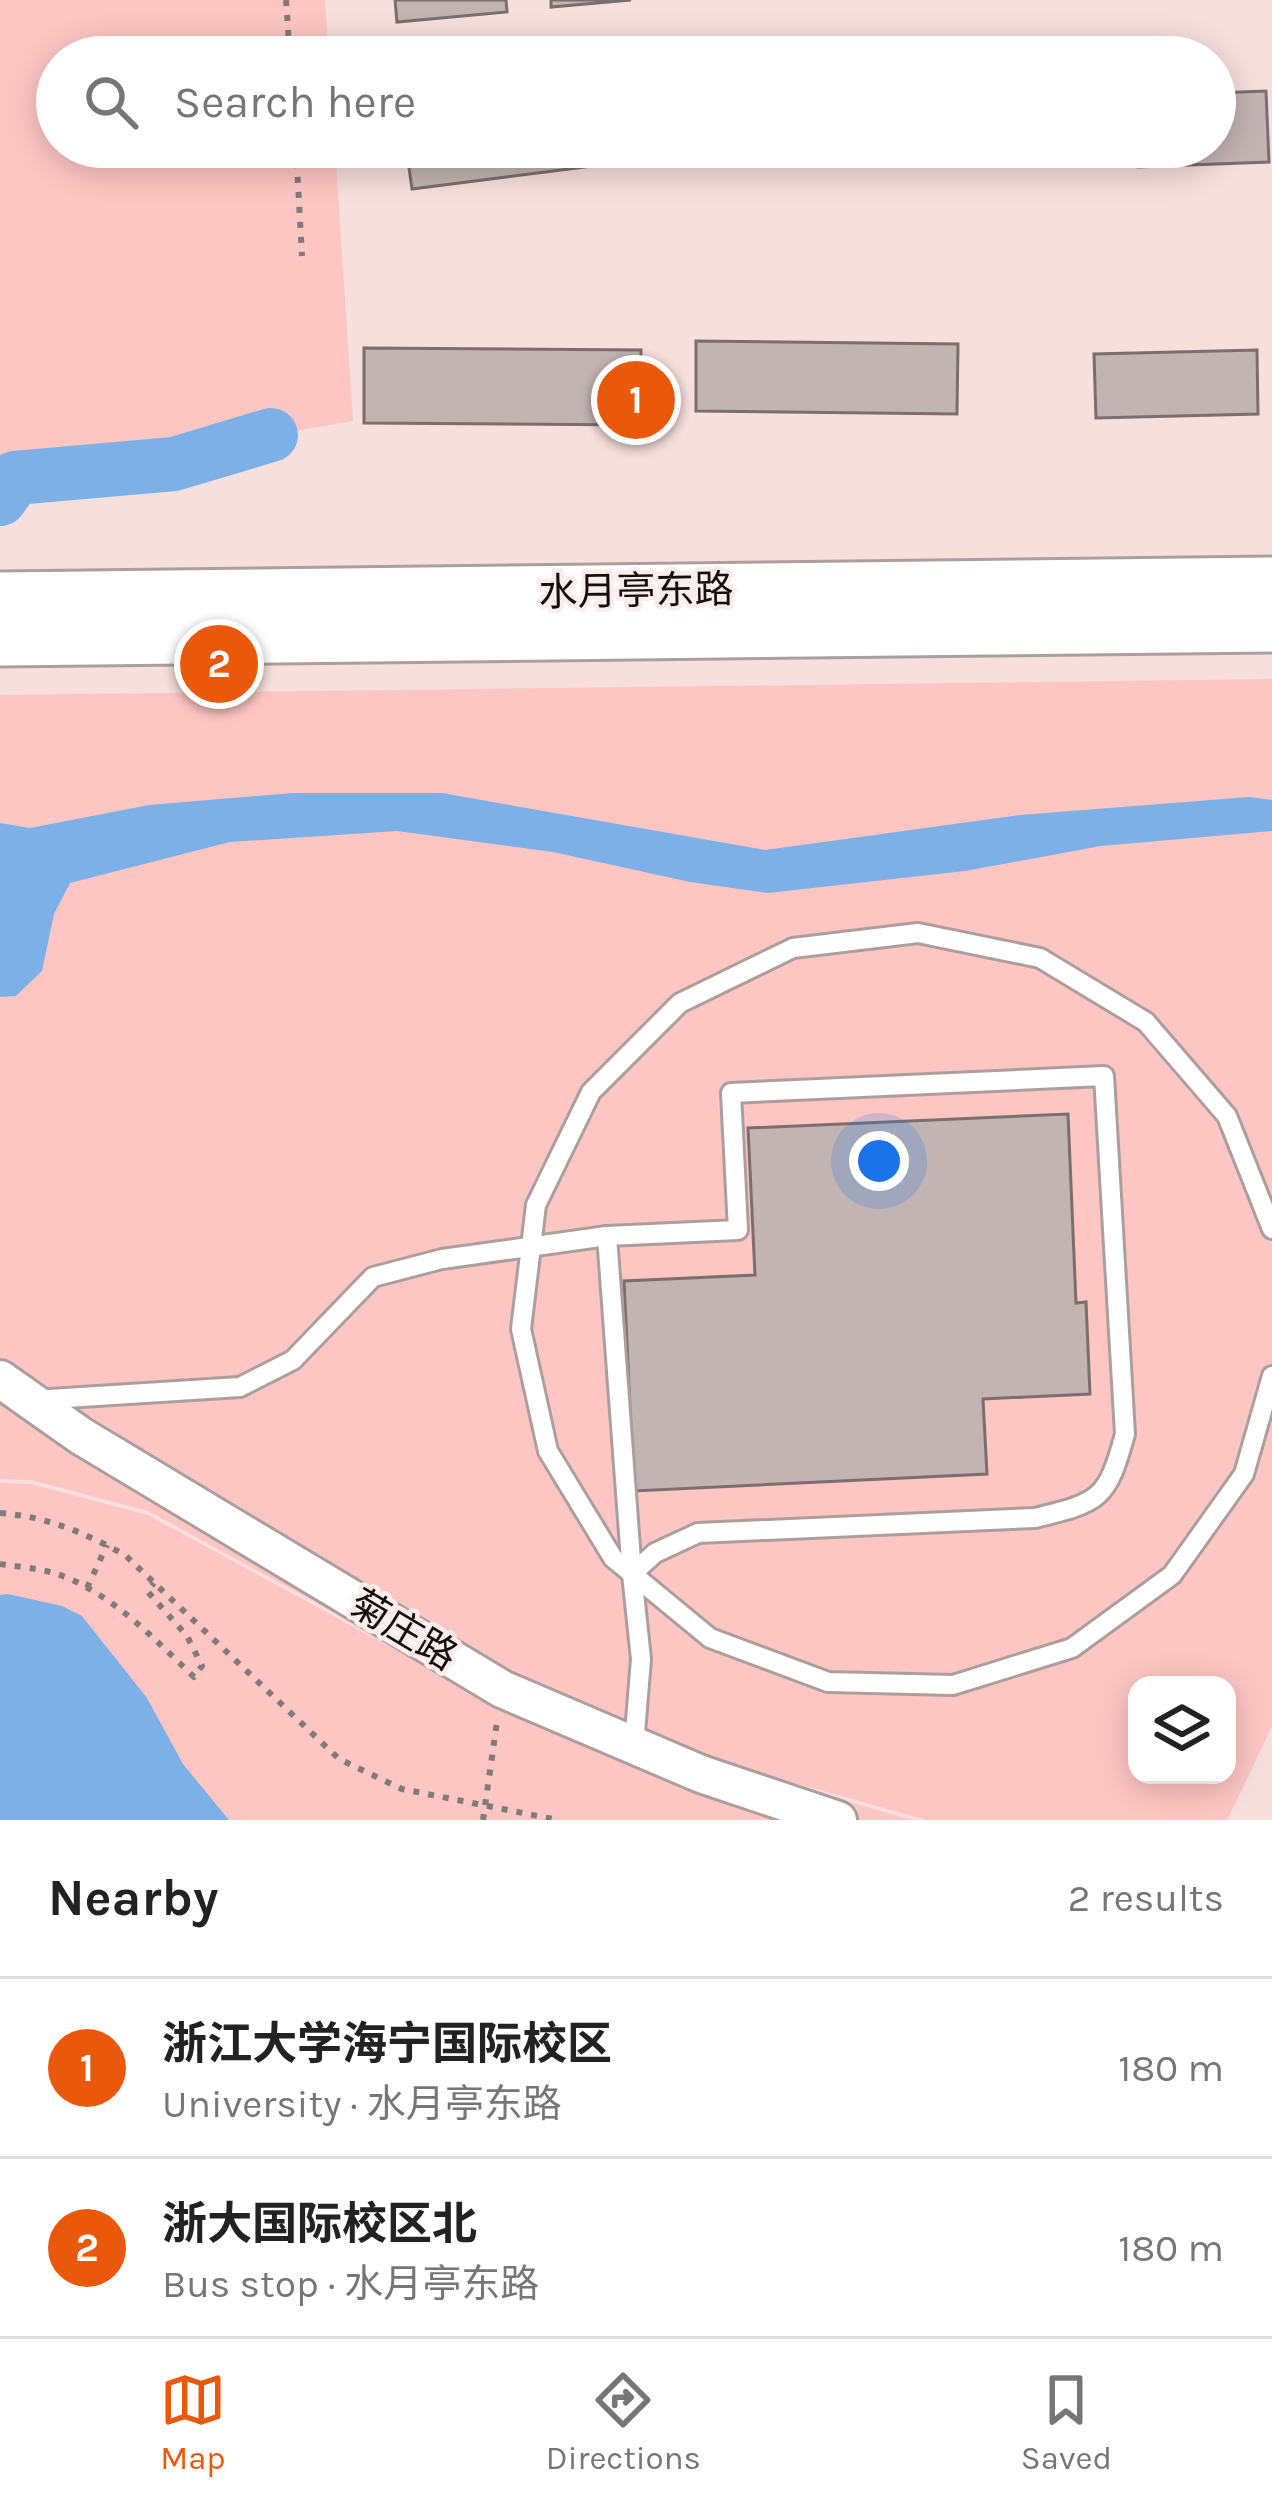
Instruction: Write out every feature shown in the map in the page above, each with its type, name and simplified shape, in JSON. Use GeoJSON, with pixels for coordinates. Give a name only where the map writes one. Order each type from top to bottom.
{"type":"FeatureCollection","features":[{"type":"Feature","properties":{"kind":"main road","name":"水月亭东路"},"geometry":{"type":"LineString","coordinates":[[8,619],[1272,583]]}},
{"type":"Feature","properties":{"kind":"main road","name":"水月亭东路"},"geometry":{"type":"LineString","coordinates":[[8,619],[1272,626]]}},
{"type":"Feature","properties":{"kind":"street","name":"菊庄路"},"geometry":{"type":"LineString","coordinates":[[0,1378],[81,1436],[502,1689],[700,1774],[838,1820]]}},
{"type":"Feature","properties":{"kind":"lane"},"geometry":{"type":"LineString","coordinates":[[1272,1229],[1227,1116],[1146,1022],[1040,958],[918,933],[793,948],[680,1003],[591,1092],[536,1204],[521,1329],[548,1451],[613,1558],[710,1638],[828,1682],[953,1685],[1072,1648],[1172,1575],[1244,1474],[1272,1376]]}},
{"type":"Feature","properties":{"kind":"lane"},"geometry":{"type":"LineString","coordinates":[[30,1400],[240,1388],[292,1360],[373,1276],[442,1259],[607,1236],[738,1230],[731,1094],[1104,1076],[1126,1434],[1113,1478],[1089,1505],[1035,1518],[698,1533],[655,1553],[632,1574]]}},
{"type":"Feature","properties":{"kind":"lane"},"geometry":{"type":"LineString","coordinates":[[607,1236],[641,1659],[634,1745]]}},
{"type":"Feature","properties":{"kind":"path"},"geometry":{"type":"LineString","coordinates":[[286,0],[289,36]]}},
{"type":"Feature","properties":{"kind":"path"},"geometry":{"type":"LineString","coordinates":[[297,168],[302,256]]}},
{"type":"Feature","properties":{"kind":"path"},"geometry":{"type":"LineString","coordinates":[[0,1514],[47,1518],[125,1555],[339,1759],[402,1789],[558,1820]]}},
{"type":"Feature","properties":{"kind":"path"},"geometry":{"type":"LineString","coordinates":[[87,1588],[107,1545]]}},
{"type":"Feature","properties":{"kind":"path"},"geometry":{"type":"LineString","coordinates":[[0,1564],[56,1574],[87,1588],[134,1619],[194,1677],[202,1666],[187,1636],[147,1591],[154,1582]]}},
{"type":"Feature","properties":{"kind":"path"},"geometry":{"type":"LineString","coordinates":[[484,1820],[502,1689]]}},
{"type":"Feature","properties":{"kind":"shaded area"},"geometry":{"type":"Polygon","coordinates":[[[0,0],[1272,0],[1272,1820],[0,1820],[0,0]]]}},
{"type":"Feature","properties":{"kind":"shaded area"},"geometry":{"type":"Polygon","coordinates":[[[0,0],[325,0],[328,36],[36,36],[36,168],[336,168],[353,421],[271,435],[24,455],[0,474],[0,0]]]}},
{"type":"Feature","properties":{"kind":"shaded area"},"geometry":{"type":"Polygon","coordinates":[[[1272,679],[1272,1727],[1227,1820],[926,1820],[487,1696],[148,1511],[31,1480],[0,1479],[0,695],[1272,679]]]}},
{"type":"Feature","properties":{"kind":"shaded area"},"geometry":{"type":"Polygon","coordinates":[[[0,1483],[31,1484],[148,1515],[488,1700],[913,1820],[0,1820],[0,1483]]]}},
{"type":"Feature","properties":{"kind":"water"},"geometry":{"type":"Polygon","coordinates":[[[293,793],[442,793],[765,850],[1020,815],[1249,797],[1272,800],[1272,831],[1101,846],[965,871],[768,893],[690,882],[553,852],[397,831],[230,842],[70,883],[54,914],[42,971],[16,996],[0,997],[0,823],[30,828],[149,805],[293,793]]]}},
{"type":"Feature","properties":{"kind":"water"},"geometry":{"type":"Polygon","coordinates":[[[0,1595],[62,1606],[82,1616],[147,1698],[183,1764],[229,1820],[0,1820],[0,1595]]]}},
{"type":"Feature","properties":{"kind":"building"},"geometry":{"type":"Polygon","coordinates":[[[395,0],[506,0],[507,12],[397,22],[395,0]]]}},
{"type":"Feature","properties":{"kind":"building"},"geometry":{"type":"Polygon","coordinates":[[[551,0],[631,0],[551,7],[551,0]]]}},
{"type":"Feature","properties":{"kind":"building"},"geometry":{"type":"Polygon","coordinates":[[[1266,91],[1269,162],[1236,163],[1236,92],[1266,91]]]}},
{"type":"Feature","properties":{"kind":"building"},"geometry":{"type":"Polygon","coordinates":[[[409,168],[577,168],[412,189],[409,168]]]}},
{"type":"Feature","properties":{"kind":"building"},"geometry":{"type":"Polygon","coordinates":[[[696,341],[958,344],[957,414],[696,411],[696,341]]]}},
{"type":"Feature","properties":{"kind":"building"},"geometry":{"type":"Polygon","coordinates":[[[364,348],[641,350],[641,425],[364,423],[364,348]]]}},
{"type":"Feature","properties":{"kind":"building"},"geometry":{"type":"Polygon","coordinates":[[[1257,350],[1258,414],[1096,418],[1094,354],[1257,350]]]}},
{"type":"Feature","properties":{"kind":"building"},"geometry":{"type":"Polygon","coordinates":[[[1068,1114],[1076,1303],[1086,1302],[1090,1394],[983,1399],[987,1474],[634,1491],[624,1281],[755,1275],[748,1128],[1068,1114]]]}},
{"type":"Feature","properties":{"kind":"waterway"},"geometry":{"type":"LineString","coordinates":[[0,499],[15,478],[174,464],[271,435]]}},
{"type":"Feature","properties":{"kind":"place","name":"浙江大学海宁国际校区"},"geometry":{"type":"Point","coordinates":[636,400]}},
{"type":"Feature","properties":{"kind":"place","name":"浙大国际校区北"},"geometry":{"type":"Point","coordinates":[219,664]}}]}
